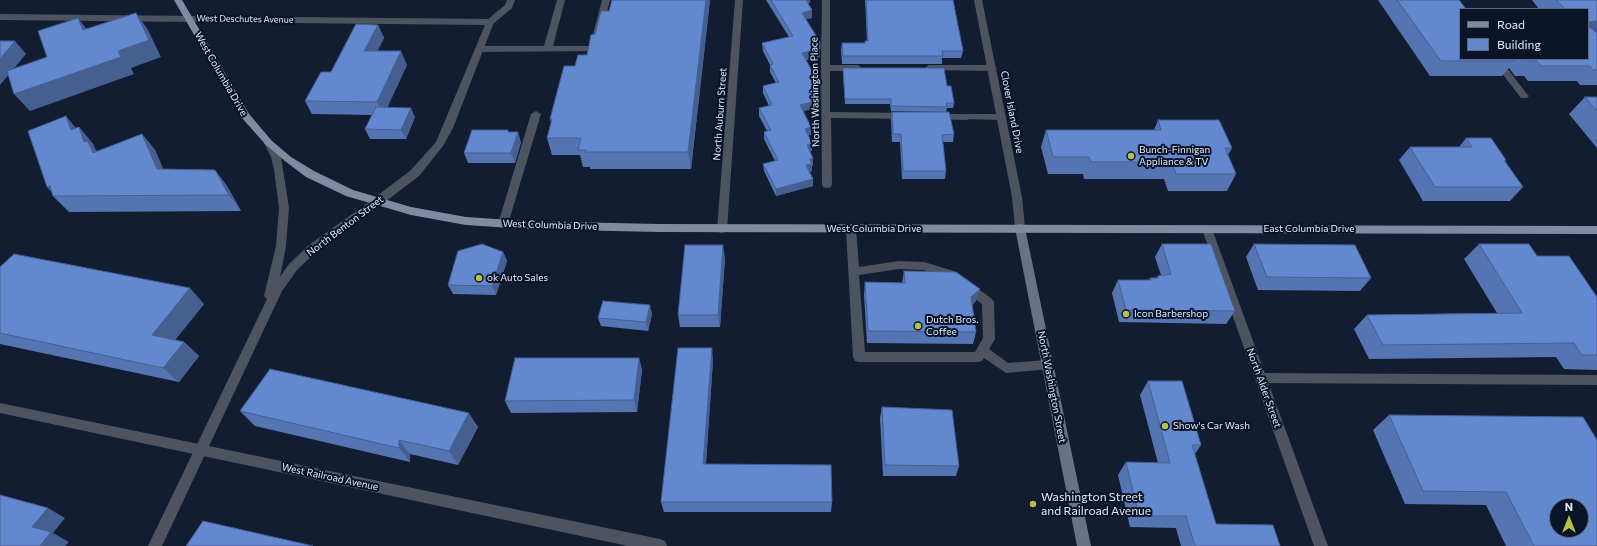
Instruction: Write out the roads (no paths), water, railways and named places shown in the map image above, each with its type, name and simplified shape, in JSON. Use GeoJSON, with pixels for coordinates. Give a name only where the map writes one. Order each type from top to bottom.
{"type":"FeatureCollection","features":[{"type":"Feature","properties":{"kind":"main road","name":"West Columbia Drive"},"geometry":{"type":"LineString","coordinates":[[178,0],[236,103],[268,143],[316,177],[350,193],[377,202],[439,217],[503,224],[851,229],[1020,228]]}},
{"type":"Feature","properties":{"kind":"main road","name":"East Columbia Drive"},"geometry":{"type":"LineString","coordinates":[[1020,228],[1597,230]]}},
{"type":"Feature","properties":{"kind":"main road","name":"North Washington Street"},"geometry":{"type":"LineString","coordinates":[[1020,228],[1084,546]]}},
{"type":"Feature","properties":{"kind":"street"},"geometry":{"type":"LineString","coordinates":[[490,22],[509,6],[511,0]]}},
{"type":"Feature","properties":{"kind":"street"},"geometry":{"type":"LineString","coordinates":[[548,49],[561,0]]}},
{"type":"Feature","properties":{"kind":"street"},"geometry":{"type":"LineString","coordinates":[[479,48],[594,49],[606,0]]}},
{"type":"Feature","properties":{"kind":"street","name":"North Auburn Street"},"geometry":{"type":"LineString","coordinates":[[722,228],[740,0]]}},
{"type":"Feature","properties":{"kind":"street","name":"North Washington Place"},"geometry":{"type":"LineString","coordinates":[[826,0],[825,68],[827,184]]}},
{"type":"Feature","properties":{"kind":"street","name":"Clover Island Drive"},"geometry":{"type":"LineString","coordinates":[[978,0],[993,68],[1017,197],[1020,228]]}},
{"type":"Feature","properties":{"kind":"street","name":"West Deschutes Avenue"},"geometry":{"type":"LineString","coordinates":[[0,17],[490,22]]}},
{"type":"Feature","properties":{"kind":"street","name":"North Benton Street"},"geometry":{"type":"LineString","coordinates":[[155,546],[268,308],[285,278],[303,257],[325,238],[377,202],[415,173],[440,144],[448,128],[490,22]]}},
{"type":"Feature","properties":{"kind":"street"},"geometry":{"type":"LineString","coordinates":[[1496,60],[1524,96]]}},
{"type":"Feature","properties":{"kind":"street"},"geometry":{"type":"LineString","coordinates":[[825,68],[865,68]]}},
{"type":"Feature","properties":{"kind":"street"},"geometry":{"type":"LineString","coordinates":[[920,68],[993,68]]}},
{"type":"Feature","properties":{"kind":"street"},"geometry":{"type":"LineString","coordinates":[[503,224],[536,114]]}},
{"type":"Feature","properties":{"kind":"street"},"geometry":{"type":"LineString","coordinates":[[826,115],[912,116]]}},
{"type":"Feature","properties":{"kind":"street"},"geometry":{"type":"LineString","coordinates":[[928,117],[1002,117]]}},
{"type":"Feature","properties":{"kind":"street"},"geometry":{"type":"LineString","coordinates":[[268,143],[276,157],[279,169],[284,208],[281,246],[268,308]]}},
{"type":"Feature","properties":{"kind":"street"},"geometry":{"type":"LineString","coordinates":[[851,229],[859,357],[978,357],[989,339],[988,302],[950,274],[924,266],[899,265],[854,272]]}},
{"type":"Feature","properties":{"kind":"street","name":"North Alder Street"},"geometry":{"type":"LineString","coordinates":[[1208,229],[1321,546]]}},
{"type":"Feature","properties":{"kind":"street"},"geometry":{"type":"LineString","coordinates":[[982,350],[1006,368],[1047,365]]}},
{"type":"Feature","properties":{"kind":"street"},"geometry":{"type":"LineString","coordinates":[[1261,378],[1597,380]]}},
{"type":"Feature","properties":{"kind":"street","name":"West Railroad Avenue"},"geometry":{"type":"LineString","coordinates":[[0,408],[660,546]]}},
{"type":"Feature","properties":{"kind":"place","name":"Bunch-Finnigan Appliance & TV"},"geometry":{"type":"Point","coordinates":[1131,156]}},
{"type":"Feature","properties":{"kind":"place","name":"ok Auto Sales"},"geometry":{"type":"Point","coordinates":[479,278]}},
{"type":"Feature","properties":{"kind":"place","name":"Icon Barbershop"},"geometry":{"type":"Point","coordinates":[1126,314]}},
{"type":"Feature","properties":{"kind":"place","name":"Dutch Bros. Coffee"},"geometry":{"type":"Point","coordinates":[918,326]}},
{"type":"Feature","properties":{"kind":"place","name":"Show's Car Wash"},"geometry":{"type":"Point","coordinates":[1165,426]}},
{"type":"Feature","properties":{"kind":"place","name":"Washington Street and Railroad Avenue"},"geometry":{"type":"Point","coordinates":[1033,504]}}]}
